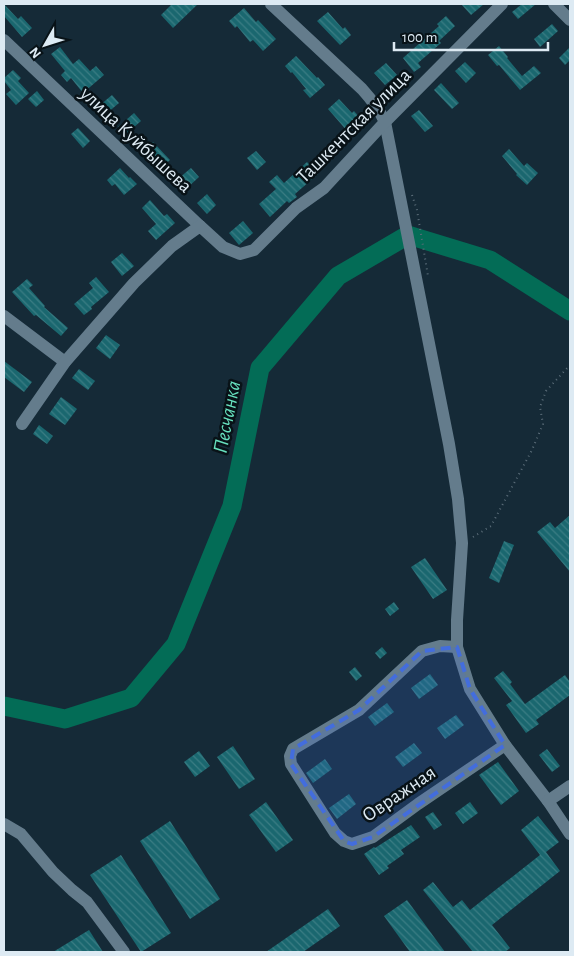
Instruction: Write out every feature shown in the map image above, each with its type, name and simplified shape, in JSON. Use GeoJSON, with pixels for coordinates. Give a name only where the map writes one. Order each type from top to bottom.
{"type":"FeatureCollection","features":[{"type":"Feature","properties":{"kind":"street"},"geometry":{"type":"LineString","coordinates":[[271,4],[362,89],[380,112],[385,122],[414,261],[458,499],[462,543],[456,620],[457,647],[470,689],[505,745],[548,801],[570,834]]}},
{"type":"Feature","properties":{"kind":"street","name":"Ташкентская улица"},"geometry":{"type":"LineString","coordinates":[[200,226],[223,247],[240,254],[254,250],[296,208],[324,188],[385,122],[502,4]]}},
{"type":"Feature","properties":{"kind":"street"},"geometry":{"type":"LineString","coordinates":[[554,4],[570,20]]}},
{"type":"Feature","properties":{"kind":"street","name":"улица Куйбышева"},"geometry":{"type":"LineString","coordinates":[[4,40],[200,226]]}},
{"type":"Feature","properties":{"kind":"street"},"geometry":{"type":"LineString","coordinates":[[22,424],[65,362],[134,283],[172,246],[200,226]]}},
{"type":"Feature","properties":{"kind":"street"},"geometry":{"type":"LineString","coordinates":[[4,316],[65,362]]}},
{"type":"Feature","properties":{"kind":"street","name":"Овражная"},"geometry":{"type":"LineString","coordinates":[[457,647],[440,646],[422,652],[359,710],[293,749],[290,756],[291,764],[335,833],[344,841],[352,844],[373,837],[505,745]]}},
{"type":"Feature","properties":{"kind":"street"},"geometry":{"type":"LineString","coordinates":[[548,801],[570,786]]}},
{"type":"Feature","properties":{"kind":"street"},"geometry":{"type":"LineString","coordinates":[[4,824],[21,834],[53,872],[87,902],[124,952]]}},
{"type":"Feature","properties":{"kind":"path"},"geometry":{"type":"LineString","coordinates":[[417,210],[429,283]]}},
{"type":"Feature","properties":{"kind":"path"},"geometry":{"type":"LineString","coordinates":[[462,543],[490,526],[532,450],[542,424],[540,407],[546,390],[570,365]]}},
{"type":"Feature","properties":{"kind":"highlighted area"},"geometry":{"type":"Polygon","coordinates":[[[457,647],[470,689],[505,745],[373,837],[352,844],[344,841],[291,764],[293,749],[359,710],[422,651],[457,647]]]}},
{"type":"Feature","properties":{"kind":"building"},"geometry":{"type":"Polygon","coordinates":[[[4,4],[18,19],[21,16],[32,28],[22,37],[4,16],[4,4]]]}},
{"type":"Feature","properties":{"kind":"building"},"geometry":{"type":"Polygon","coordinates":[[[172,4],[198,4],[173,28],[161,15],[172,4]]]}},
{"type":"Feature","properties":{"kind":"building"},"geometry":{"type":"Polygon","coordinates":[[[461,4],[484,4],[471,15],[461,4]]]}},
{"type":"Feature","properties":{"kind":"building"},"geometry":{"type":"Polygon","coordinates":[[[522,4],[536,4],[518,19],[512,12],[522,4]]]}},
{"type":"Feature","properties":{"kind":"building"},"geometry":{"type":"Polygon","coordinates":[[[244,8],[256,22],[258,20],[276,39],[263,51],[253,40],[250,42],[237,26],[235,28],[229,21],[244,8]]]}},
{"type":"Feature","properties":{"kind":"building"},"geometry":{"type":"Polygon","coordinates":[[[328,12],[351,35],[340,45],[317,21],[328,12]]]}},
{"type":"Feature","properties":{"kind":"building"},"geometry":{"type":"Polygon","coordinates":[[[446,16],[455,26],[439,41],[441,43],[418,63],[421,67],[414,72],[403,58],[439,26],[437,24],[446,16]]]}},
{"type":"Feature","properties":{"kind":"building"},"geometry":{"type":"Polygon","coordinates":[[[552,24],[558,31],[540,47],[534,39],[552,24]]]}},
{"type":"Feature","properties":{"kind":"building"},"geometry":{"type":"Polygon","coordinates":[[[499,46],[522,76],[534,66],[541,73],[520,90],[488,55],[499,46]]]}},
{"type":"Feature","properties":{"kind":"building"},"geometry":{"type":"Polygon","coordinates":[[[60,47],[73,64],[79,59],[90,71],[96,66],[104,75],[83,93],[71,78],[67,82],[61,75],[65,71],[51,54],[60,47]]]}},
{"type":"Feature","properties":{"kind":"building"},"geometry":{"type":"Polygon","coordinates":[[[570,47],[570,60],[565,65],[559,58],[570,47]]]}},
{"type":"Feature","properties":{"kind":"building"},"geometry":{"type":"Polygon","coordinates":[[[296,56],[325,85],[310,98],[303,90],[306,89],[285,66],[296,56]]]}},
{"type":"Feature","properties":{"kind":"building"},"geometry":{"type":"Polygon","coordinates":[[[465,62],[476,73],[466,83],[455,71],[465,62]]]}},
{"type":"Feature","properties":{"kind":"building"},"geometry":{"type":"Polygon","coordinates":[[[386,63],[397,75],[385,85],[374,73],[386,63]]]}},
{"type":"Feature","properties":{"kind":"building"},"geometry":{"type":"Polygon","coordinates":[[[13,70],[21,78],[18,81],[29,93],[16,105],[6,94],[11,90],[4,81],[4,78],[13,70]]]}},
{"type":"Feature","properties":{"kind":"building"},"geometry":{"type":"Polygon","coordinates":[[[441,83],[459,103],[452,109],[434,90],[441,83]]]}},
{"type":"Feature","properties":{"kind":"building"},"geometry":{"type":"Polygon","coordinates":[[[37,91],[44,100],[36,107],[28,99],[37,91]]]}},
{"type":"Feature","properties":{"kind":"building"},"geometry":{"type":"Polygon","coordinates":[[[112,95],[119,103],[106,114],[99,106],[112,95]]]}},
{"type":"Feature","properties":{"kind":"building"},"geometry":{"type":"Polygon","coordinates":[[[339,99],[352,113],[354,111],[362,120],[348,132],[328,109],[339,99]]]}},
{"type":"Feature","properties":{"kind":"building"},"geometry":{"type":"Polygon","coordinates":[[[419,110],[433,126],[425,132],[411,116],[419,110]]]}},
{"type":"Feature","properties":{"kind":"building"},"geometry":{"type":"Polygon","coordinates":[[[134,113],[141,121],[125,135],[118,127],[134,113]]]}},
{"type":"Feature","properties":{"kind":"building"},"geometry":{"type":"Polygon","coordinates":[[[78,128],[90,141],[83,148],[71,134],[78,128]]]}},
{"type":"Feature","properties":{"kind":"building"},"geometry":{"type":"Polygon","coordinates":[[[153,142],[170,160],[162,167],[146,148],[153,142]]]}},
{"type":"Feature","properties":{"kind":"building"},"geometry":{"type":"Polygon","coordinates":[[[328,148],[335,155],[316,172],[318,174],[295,194],[297,197],[289,203],[287,201],[270,217],[259,204],[276,189],[269,182],[277,175],[284,183],[307,162],[310,165],[328,148]]]}},
{"type":"Feature","properties":{"kind":"building"},"geometry":{"type":"Polygon","coordinates":[[[509,149],[524,166],[527,163],[538,173],[527,185],[516,175],[502,156],[509,149]]]}},
{"type":"Feature","properties":{"kind":"building"},"geometry":{"type":"Polygon","coordinates":[[[256,151],[266,162],[257,170],[247,158],[256,151]]]}},
{"type":"Feature","properties":{"kind":"building"},"geometry":{"type":"Polygon","coordinates":[[[120,168],[137,184],[124,195],[115,184],[112,186],[107,180],[120,168]]]}},
{"type":"Feature","properties":{"kind":"building"},"geometry":{"type":"Polygon","coordinates":[[[191,168],[199,177],[187,188],[178,179],[191,168]]]}},
{"type":"Feature","properties":{"kind":"building"},"geometry":{"type":"Polygon","coordinates":[[[207,194],[216,205],[207,214],[197,203],[207,194]]]}},
{"type":"Feature","properties":{"kind":"building"},"geometry":{"type":"Polygon","coordinates":[[[150,200],[164,216],[167,214],[175,223],[156,240],[148,231],[156,224],[142,208],[150,200]]]}},
{"type":"Feature","properties":{"kind":"building"},"geometry":{"type":"Polygon","coordinates":[[[243,221],[253,233],[239,245],[229,233],[243,221]]]}},
{"type":"Feature","properties":{"kind":"building"},"geometry":{"type":"Polygon","coordinates":[[[122,253],[134,266],[122,276],[111,262],[122,253]]]}},
{"type":"Feature","properties":{"kind":"building"},"geometry":{"type":"Polygon","coordinates":[[[96,277],[109,292],[84,315],[74,304],[93,288],[89,283],[96,277]]]}},
{"type":"Feature","properties":{"kind":"building"},"geometry":{"type":"Polygon","coordinates":[[[27,279],[33,285],[29,288],[44,307],[68,328],[61,336],[36,315],[34,316],[12,292],[27,279]]]}},
{"type":"Feature","properties":{"kind":"building"},"geometry":{"type":"Polygon","coordinates":[[[106,335],[120,345],[110,359],[96,348],[106,335]]]}},
{"type":"Feature","properties":{"kind":"building"},"geometry":{"type":"Polygon","coordinates":[[[4,361],[32,382],[24,392],[4,377],[4,361]]]}},
{"type":"Feature","properties":{"kind":"building"},"geometry":{"type":"Polygon","coordinates":[[[79,369],[95,381],[88,390],[72,378],[79,369]]]}},
{"type":"Feature","properties":{"kind":"building"},"geometry":{"type":"Polygon","coordinates":[[[61,397],[77,409],[65,425],[49,414],[61,397]]]}},
{"type":"Feature","properties":{"kind":"building"},"geometry":{"type":"Polygon","coordinates":[[[39,425],[53,436],[47,444],[33,434],[39,425]]]}},
{"type":"Feature","properties":{"kind":"building"},"geometry":{"type":"Polygon","coordinates":[[[570,515],[570,572],[537,532],[550,522],[555,528],[570,515]]]}},
{"type":"Feature","properties":{"kind":"building"},"geometry":{"type":"Polygon","coordinates":[[[504,541],[514,545],[499,583],[489,578],[504,541]]]}},
{"type":"Feature","properties":{"kind":"building"},"geometry":{"type":"Polygon","coordinates":[[[425,558],[447,590],[433,599],[411,567],[425,558]]]}},
{"type":"Feature","properties":{"kind":"building"},"geometry":{"type":"Polygon","coordinates":[[[394,602],[399,609],[390,616],[385,609],[394,602]]]}},
{"type":"Feature","properties":{"kind":"building"},"geometry":{"type":"Polygon","coordinates":[[[382,647],[387,653],[380,659],[375,653],[382,647]]]}},
{"type":"Feature","properties":{"kind":"building"},"geometry":{"type":"Polygon","coordinates":[[[355,667],[362,676],[356,681],[349,672],[355,667]]]}},
{"type":"Feature","properties":{"kind":"building"},"geometry":{"type":"Polygon","coordinates":[[[503,671],[525,704],[565,675],[570,682],[570,695],[536,720],[539,724],[526,733],[506,705],[512,701],[494,678],[503,671]]]}},
{"type":"Feature","properties":{"kind":"building"},"geometry":{"type":"Polygon","coordinates":[[[430,674],[438,685],[419,699],[411,688],[430,674]]]}},
{"type":"Feature","properties":{"kind":"building"},"geometry":{"type":"Polygon","coordinates":[[[387,703],[394,712],[375,726],[368,717],[387,703]]]}},
{"type":"Feature","properties":{"kind":"building"},"geometry":{"type":"Polygon","coordinates":[[[456,715],[464,725],[445,739],[437,728],[456,715]]]}},
{"type":"Feature","properties":{"kind":"building"},"geometry":{"type":"Polygon","coordinates":[[[414,743],[422,753],[403,767],[395,757],[414,743]]]}},
{"type":"Feature","properties":{"kind":"building"},"geometry":{"type":"Polygon","coordinates":[[[233,746],[255,779],[239,789],[217,757],[233,746]]]}},
{"type":"Feature","properties":{"kind":"building"},"geometry":{"type":"Polygon","coordinates":[[[547,749],[560,766],[552,772],[539,755],[547,749]]]}},
{"type":"Feature","properties":{"kind":"building"},"geometry":{"type":"Polygon","coordinates":[[[199,751],[210,766],[195,777],[184,762],[199,751]]]}},
{"type":"Feature","properties":{"kind":"building"},"geometry":{"type":"Polygon","coordinates":[[[325,759],[332,769],[313,783],[306,773],[325,759]]]}},
{"type":"Feature","properties":{"kind":"building"},"geometry":{"type":"Polygon","coordinates":[[[498,762],[519,791],[501,805],[479,775],[498,762]]]}},
{"type":"Feature","properties":{"kind":"building"},"geometry":{"type":"Polygon","coordinates":[[[349,794],[356,804],[337,819],[329,808],[349,794]]]}},
{"type":"Feature","properties":{"kind":"building"},"geometry":{"type":"Polygon","coordinates":[[[266,802],[293,840],[276,852],[249,815],[266,802]]]}},
{"type":"Feature","properties":{"kind":"building"},"geometry":{"type":"Polygon","coordinates":[[[470,802],[478,813],[463,824],[455,813],[470,802]]]}},
{"type":"Feature","properties":{"kind":"building"},"geometry":{"type":"Polygon","coordinates":[[[433,812],[442,825],[434,830],[425,817],[433,812]]]}},
{"type":"Feature","properties":{"kind":"building"},"geometry":{"type":"Polygon","coordinates":[[[538,816],[559,842],[546,852],[560,871],[492,925],[510,948],[505,952],[473,952],[423,890],[433,882],[453,907],[462,900],[470,910],[540,855],[521,830],[538,816]]]}},
{"type":"Feature","properties":{"kind":"building"},"geometry":{"type":"Polygon","coordinates":[[[170,821],[220,899],[190,919],[140,841],[170,821]]]}},
{"type":"Feature","properties":{"kind":"building"},"geometry":{"type":"Polygon","coordinates":[[[411,825],[420,837],[401,850],[404,854],[387,866],[389,868],[379,875],[364,854],[411,825]]]}},
{"type":"Feature","properties":{"kind":"building"},"geometry":{"type":"Polygon","coordinates":[[[121,855],[171,933],[141,952],[90,875],[121,855]]]}},
{"type":"Feature","properties":{"kind":"building"},"geometry":{"type":"Polygon","coordinates":[[[407,900],[445,952],[410,952],[384,916],[407,900]]]}},
{"type":"Feature","properties":{"kind":"building"},"geometry":{"type":"Polygon","coordinates":[[[328,909],[340,926],[303,952],[266,952],[328,909]]]}},
{"type":"Feature","properties":{"kind":"building"},"geometry":{"type":"Polygon","coordinates":[[[89,930],[103,952],[53,952],[89,930]]]}},
{"type":"Feature","properties":{"kind":"waterway","name":"Песчанка"},"geometry":{"type":"LineString","coordinates":[[4,706],[65,719],[131,698],[176,644],[232,506],[260,368],[338,276],[408,235],[490,260],[570,311]]}}]}
